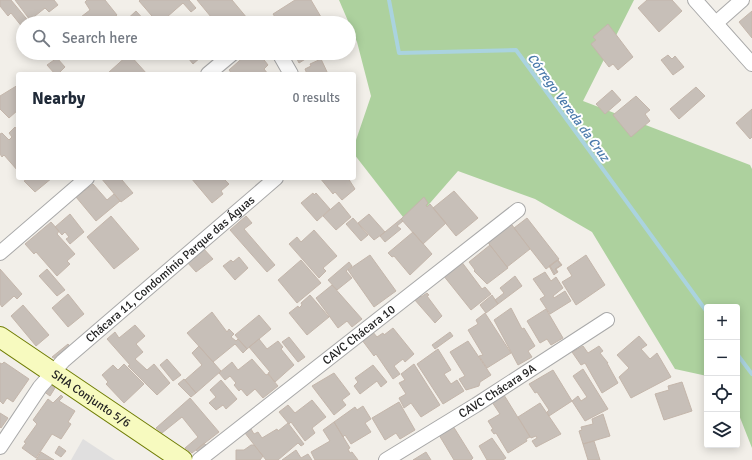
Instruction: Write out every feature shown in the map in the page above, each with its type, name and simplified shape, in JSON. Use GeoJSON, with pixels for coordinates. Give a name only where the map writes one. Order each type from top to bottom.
{"type":"FeatureCollection","features":[{"type":"Feature","properties":{"kind":"street"},"geometry":{"type":"LineString","coordinates":[[695,0],[752,64]]}},
{"type":"Feature","properties":{"kind":"street"},"geometry":{"type":"LineString","coordinates":[[716,23],[742,0]]}},
{"type":"Feature","properties":{"kind":"street"},"geometry":{"type":"LineString","coordinates":[[210,72],[224,60]]}},
{"type":"Feature","properties":{"kind":"street"},"geometry":{"type":"LineString","coordinates":[[284,60],[290,72]]}},
{"type":"Feature","properties":{"kind":"street"},"geometry":{"type":"LineString","coordinates":[[0,253],[85,180]]}},
{"type":"Feature","properties":{"kind":"street","name":"Chácara 11, Condomínio Parque das Águas"},"geometry":{"type":"LineString","coordinates":[[0,447],[57,366],[274,180]]}},
{"type":"Feature","properties":{"kind":"street","name":"CAVC Chácara 10"},"geometry":{"type":"LineString","coordinates":[[199,460],[518,210]]}},
{"type":"Feature","properties":{"kind":"street","name":"CAVC Chácara 9A"},"geometry":{"type":"LineString","coordinates":[[386,460],[476,405],[607,320]]}},
{"type":"Feature","properties":{"kind":"street","name":"SHA Conjunto 5/6"},"geometry":{"type":"LineString","coordinates":[[0,337],[57,366],[182,460]]}},
{"type":"Feature","properties":{"kind":"shaded area"},"geometry":{"type":"Polygon","coordinates":[[[83,439],[115,460],[71,460],[83,439]]]}},
{"type":"Feature","properties":{"kind":"green space"},"geometry":{"type":"Polygon","coordinates":[[[339,0],[634,0],[583,101],[750,165],[752,169],[752,448],[740,418],[740,304],[704,304],[704,375],[675,369],[592,232],[535,199],[458,171],[410,226],[356,157],[356,140],[371,96],[356,40],[356,16],[346,16],[339,0]]]}},
{"type":"Feature","properties":{"kind":"building"},"geometry":{"type":"Polygon","coordinates":[[[0,0],[11,0],[24,16],[16,16],[16,19],[11,13],[8,16],[0,6],[0,0]]]}},
{"type":"Feature","properties":{"kind":"building"},"geometry":{"type":"Polygon","coordinates":[[[15,0],[54,0],[58,5],[49,12],[45,8],[35,16],[27,16],[15,0]]]}},
{"type":"Feature","properties":{"kind":"building"},"geometry":{"type":"Polygon","coordinates":[[[87,0],[105,0],[117,15],[82,16],[90,10],[85,2],[87,0]]]}},
{"type":"Feature","properties":{"kind":"building"},"geometry":{"type":"Polygon","coordinates":[[[189,0],[196,8],[191,12],[183,3],[168,16],[152,16],[139,1],[189,0]]]}},
{"type":"Feature","properties":{"kind":"building"},"geometry":{"type":"Polygon","coordinates":[[[197,0],[232,0],[245,16],[210,16],[197,0]]]}},
{"type":"Feature","properties":{"kind":"building"},"geometry":{"type":"Polygon","coordinates":[[[295,0],[311,0],[320,16],[274,16],[273,14],[295,0]]]}},
{"type":"Feature","properties":{"kind":"building"},"geometry":{"type":"Polygon","coordinates":[[[647,0],[672,0],[682,11],[659,32],[638,8],[647,0]]]}},
{"type":"Feature","properties":{"kind":"building"},"geometry":{"type":"Polygon","coordinates":[[[136,11],[141,16],[131,16],[136,11]]]}},
{"type":"Feature","properties":{"kind":"building"},"geometry":{"type":"Polygon","coordinates":[[[752,11],[752,38],[739,22],[752,11]]]}},
{"type":"Feature","properties":{"kind":"building"},"geometry":{"type":"Polygon","coordinates":[[[608,24],[633,57],[618,70],[613,64],[609,67],[591,44],[596,40],[593,37],[608,24]]]}},
{"type":"Feature","properties":{"kind":"building"},"geometry":{"type":"Polygon","coordinates":[[[668,55],[672,59],[675,56],[684,67],[673,75],[661,60],[668,55]]]}},
{"type":"Feature","properties":{"kind":"building"},"geometry":{"type":"Polygon","coordinates":[[[54,60],[59,60],[65,67],[60,72],[53,72],[47,65],[54,60]]]}},
{"type":"Feature","properties":{"kind":"building"},"geometry":{"type":"Polygon","coordinates":[[[122,60],[134,60],[145,72],[109,72],[122,60]]]}},
{"type":"Feature","properties":{"kind":"building"},"geometry":{"type":"Polygon","coordinates":[[[190,60],[198,60],[193,64],[190,60]]]}},
{"type":"Feature","properties":{"kind":"building"},"geometry":{"type":"Polygon","coordinates":[[[240,60],[264,60],[268,65],[264,69],[266,72],[230,72],[229,70],[240,60]]]}},
{"type":"Feature","properties":{"kind":"building"},"geometry":{"type":"Polygon","coordinates":[[[321,60],[327,72],[306,72],[305,69],[311,66],[310,64],[321,60]]]}},
{"type":"Feature","properties":{"kind":"building"},"geometry":{"type":"Polygon","coordinates":[[[16,86],[16,112],[9,118],[0,109],[0,96],[16,86]]]}},
{"type":"Feature","properties":{"kind":"building"},"geometry":{"type":"Polygon","coordinates":[[[696,87],[705,96],[679,119],[670,109],[696,87]]]}},
{"type":"Feature","properties":{"kind":"building"},"geometry":{"type":"Polygon","coordinates":[[[612,90],[621,100],[605,114],[596,104],[612,90]]]}},
{"type":"Feature","properties":{"kind":"building"},"geometry":{"type":"Polygon","coordinates":[[[636,96],[650,110],[645,114],[650,121],[631,137],[613,115],[636,96]]]}},
{"type":"Feature","properties":{"kind":"building"},"geometry":{"type":"Polygon","coordinates":[[[752,109],[752,137],[750,139],[736,123],[752,109]]]}},
{"type":"Feature","properties":{"kind":"building"},"geometry":{"type":"Polygon","coordinates":[[[15,127],[16,169],[4,155],[2,157],[0,154],[0,134],[2,133],[9,140],[12,137],[9,133],[15,127]]]}},
{"type":"Feature","properties":{"kind":"building"},"geometry":{"type":"Polygon","coordinates":[[[26,180],[50,180],[35,192],[24,181],[26,180]]]}},
{"type":"Feature","properties":{"kind":"building"},"geometry":{"type":"Polygon","coordinates":[[[103,180],[122,180],[133,193],[121,202],[103,180]]]}},
{"type":"Feature","properties":{"kind":"building"},"geometry":{"type":"Polygon","coordinates":[[[193,180],[225,180],[229,184],[221,191],[223,194],[212,203],[193,180]]]}},
{"type":"Feature","properties":{"kind":"building"},"geometry":{"type":"Polygon","coordinates":[[[322,180],[349,180],[355,189],[342,200],[335,192],[333,194],[322,180]]]}},
{"type":"Feature","properties":{"kind":"building"},"geometry":{"type":"Polygon","coordinates":[[[93,184],[107,200],[114,194],[120,201],[96,221],[76,197],[93,184]]]}},
{"type":"Feature","properties":{"kind":"building"},"geometry":{"type":"Polygon","coordinates":[[[454,191],[478,218],[456,236],[433,208],[454,191]]]}},
{"type":"Feature","properties":{"kind":"building"},"geometry":{"type":"Polygon","coordinates":[[[313,193],[314,195],[316,193],[330,209],[317,221],[301,203],[313,193]]]}},
{"type":"Feature","properties":{"kind":"building"},"geometry":{"type":"Polygon","coordinates":[[[424,197],[428,203],[426,205],[427,207],[430,204],[446,223],[423,244],[401,219],[424,197]]]}},
{"type":"Feature","properties":{"kind":"building"},"geometry":{"type":"Polygon","coordinates":[[[339,202],[351,217],[336,230],[323,216],[339,202]]]}},
{"type":"Feature","properties":{"kind":"building"},"geometry":{"type":"Polygon","coordinates":[[[70,214],[84,232],[70,244],[66,239],[69,237],[65,232],[62,235],[55,227],[70,214]]]}},
{"type":"Feature","properties":{"kind":"building"},"geometry":{"type":"Polygon","coordinates":[[[369,214],[385,232],[374,240],[358,223],[369,214]]]}},
{"type":"Feature","properties":{"kind":"building"},"geometry":{"type":"Polygon","coordinates":[[[111,216],[139,249],[114,269],[87,237],[111,216]]]}},
{"type":"Feature","properties":{"kind":"building"},"geometry":{"type":"Polygon","coordinates":[[[246,216],[252,223],[244,229],[275,265],[267,272],[230,230],[246,216]]]}},
{"type":"Feature","properties":{"kind":"building"},"geometry":{"type":"Polygon","coordinates":[[[353,218],[368,235],[361,241],[346,224],[353,218]]]}},
{"type":"Feature","properties":{"kind":"building"},"geometry":{"type":"Polygon","coordinates":[[[527,218],[559,259],[546,269],[514,228],[527,218]]]}},
{"type":"Feature","properties":{"kind":"building"},"geometry":{"type":"Polygon","coordinates":[[[401,219],[403,221],[397,226],[401,229],[385,242],[380,236],[401,219]]]}},
{"type":"Feature","properties":{"kind":"building"},"geometry":{"type":"Polygon","coordinates":[[[509,221],[530,249],[507,267],[486,240],[509,221]]]}},
{"type":"Feature","properties":{"kind":"building"},"geometry":{"type":"Polygon","coordinates":[[[51,222],[59,231],[57,234],[75,254],[67,261],[70,264],[57,276],[36,252],[34,254],[25,244],[51,222]]]}},
{"type":"Feature","properties":{"kind":"building"},"geometry":{"type":"Polygon","coordinates":[[[314,230],[337,256],[323,268],[326,271],[319,278],[289,244],[297,237],[301,242],[314,230]]]}},
{"type":"Feature","properties":{"kind":"building"},"geometry":{"type":"Polygon","coordinates":[[[413,232],[432,254],[410,275],[394,256],[392,257],[388,253],[413,232]]]}},
{"type":"Feature","properties":{"kind":"building"},"geometry":{"type":"Polygon","coordinates":[[[490,245],[508,268],[487,284],[474,271],[475,270],[469,262],[490,245]]]}},
{"type":"Feature","properties":{"kind":"building"},"geometry":{"type":"Polygon","coordinates":[[[203,248],[213,259],[196,272],[187,262],[203,248]]]}},
{"type":"Feature","properties":{"kind":"building"},"geometry":{"type":"Polygon","coordinates":[[[370,255],[396,291],[374,307],[348,270],[370,255]]]}},
{"type":"Feature","properties":{"kind":"building"},"geometry":{"type":"Polygon","coordinates":[[[586,255],[605,285],[576,305],[562,282],[572,276],[567,268],[586,255]]]}},
{"type":"Feature","properties":{"kind":"building"},"geometry":{"type":"Polygon","coordinates":[[[239,257],[248,268],[235,280],[223,266],[231,260],[233,262],[239,257]]]}},
{"type":"Feature","properties":{"kind":"building"},"geometry":{"type":"Polygon","coordinates":[[[301,260],[321,283],[297,303],[278,280],[301,260]]]}},
{"type":"Feature","properties":{"kind":"building"},"geometry":{"type":"Polygon","coordinates":[[[557,260],[561,265],[555,269],[557,272],[554,275],[549,266],[557,260]]]}},
{"type":"Feature","properties":{"kind":"building"},"geometry":{"type":"Polygon","coordinates":[[[558,260],[562,265],[556,269],[558,272],[555,274],[550,266],[558,260]]]}},
{"type":"Feature","properties":{"kind":"building"},"geometry":{"type":"Polygon","coordinates":[[[461,261],[482,289],[485,287],[491,294],[471,310],[443,275],[461,261]]]}},
{"type":"Feature","properties":{"kind":"building"},"geometry":{"type":"Polygon","coordinates":[[[349,262],[352,266],[346,271],[352,278],[337,290],[328,280],[349,262]]]}},
{"type":"Feature","properties":{"kind":"building"},"geometry":{"type":"Polygon","coordinates":[[[0,269],[22,294],[17,299],[14,296],[2,307],[0,304],[0,269]]]}},
{"type":"Feature","properties":{"kind":"building"},"geometry":{"type":"Polygon","coordinates":[[[47,269],[65,290],[57,296],[39,276],[47,269]]]}},
{"type":"Feature","properties":{"kind":"building"},"geometry":{"type":"Polygon","coordinates":[[[545,272],[551,281],[556,277],[563,288],[553,296],[554,298],[565,291],[571,301],[550,314],[540,299],[545,296],[533,279],[545,272]]]}},
{"type":"Feature","properties":{"kind":"building"},"geometry":{"type":"Polygon","coordinates":[[[515,276],[522,286],[498,304],[495,300],[504,293],[500,288],[515,276]]]}},
{"type":"Feature","properties":{"kind":"building"},"geometry":{"type":"Polygon","coordinates":[[[332,285],[362,319],[352,327],[347,321],[338,328],[316,298],[332,285]]]}},
{"type":"Feature","properties":{"kind":"building"},"geometry":{"type":"Polygon","coordinates":[[[427,293],[429,295],[427,296],[442,316],[435,323],[414,299],[419,295],[421,297],[427,293]]]}},
{"type":"Feature","properties":{"kind":"building"},"geometry":{"type":"Polygon","coordinates":[[[68,294],[84,314],[68,327],[52,308],[68,294]]]}},
{"type":"Feature","properties":{"kind":"building"},"geometry":{"type":"Polygon","coordinates":[[[310,295],[329,317],[307,335],[289,313],[298,306],[299,308],[302,305],[301,303],[310,295]]]}},
{"type":"Feature","properties":{"kind":"building"},"geometry":{"type":"Polygon","coordinates":[[[492,295],[498,304],[486,313],[480,305],[492,295]]]}},
{"type":"Feature","properties":{"kind":"building"},"geometry":{"type":"Polygon","coordinates":[[[23,305],[49,335],[36,346],[11,316],[23,305]]]}},
{"type":"Feature","properties":{"kind":"building"},"geometry":{"type":"Polygon","coordinates":[[[511,308],[522,329],[524,328],[535,346],[528,351],[532,357],[518,365],[494,320],[511,308]]]}},
{"type":"Feature","properties":{"kind":"building"},"geometry":{"type":"Polygon","coordinates":[[[546,309],[563,338],[551,345],[547,339],[540,343],[527,321],[546,309]]]}},
{"type":"Feature","properties":{"kind":"building"},"geometry":{"type":"Polygon","coordinates":[[[212,312],[227,332],[229,329],[234,334],[231,337],[236,341],[238,339],[247,349],[243,353],[235,344],[213,362],[187,333],[212,312]]]}},
{"type":"Feature","properties":{"kind":"building"},"geometry":{"type":"Polygon","coordinates":[[[485,313],[511,353],[487,368],[479,356],[483,355],[468,330],[478,324],[476,320],[485,313]]]}},
{"type":"Feature","properties":{"kind":"building"},"geometry":{"type":"Polygon","coordinates":[[[259,315],[271,329],[247,349],[235,335],[259,315]]]}},
{"type":"Feature","properties":{"kind":"building"},"geometry":{"type":"Polygon","coordinates":[[[135,325],[145,336],[136,344],[143,352],[135,359],[147,370],[154,364],[170,383],[157,395],[128,366],[130,365],[107,339],[115,332],[119,338],[135,325]]]}},
{"type":"Feature","properties":{"kind":"building"},"geometry":{"type":"Polygon","coordinates":[[[393,328],[414,354],[405,362],[403,359],[394,366],[400,374],[393,379],[376,354],[374,356],[362,340],[372,331],[377,337],[383,333],[384,335],[393,328]]]}},
{"type":"Feature","properties":{"kind":"building"},"geometry":{"type":"Polygon","coordinates":[[[450,332],[453,336],[435,349],[432,345],[450,332]]]}},
{"type":"Feature","properties":{"kind":"building"},"geometry":{"type":"Polygon","coordinates":[[[639,336],[647,345],[641,349],[650,359],[657,353],[671,377],[631,398],[619,377],[629,368],[617,355],[639,336]]]}},
{"type":"Feature","properties":{"kind":"building"},"geometry":{"type":"Polygon","coordinates":[[[289,337],[305,357],[298,362],[282,342],[289,337]]]}},
{"type":"Feature","properties":{"kind":"building"},"geometry":{"type":"Polygon","coordinates":[[[259,339],[267,349],[278,341],[283,347],[281,349],[294,365],[275,382],[268,373],[270,372],[249,347],[259,339]]]}},
{"type":"Feature","properties":{"kind":"building"},"geometry":{"type":"Polygon","coordinates":[[[468,341],[491,375],[480,382],[479,386],[466,390],[459,379],[465,376],[450,352],[468,341]]]}},
{"type":"Feature","properties":{"kind":"building"},"geometry":{"type":"Polygon","coordinates":[[[68,344],[77,354],[65,364],[52,357],[68,344]]]}},
{"type":"Feature","properties":{"kind":"building"},"geometry":{"type":"Polygon","coordinates":[[[199,346],[221,371],[196,393],[185,380],[202,365],[192,353],[199,346]]]}},
{"type":"Feature","properties":{"kind":"building"},"geometry":{"type":"Polygon","coordinates":[[[583,346],[588,353],[599,346],[603,351],[600,353],[608,363],[618,383],[602,393],[585,363],[581,365],[572,352],[583,346]]]}},
{"type":"Feature","properties":{"kind":"building"},"geometry":{"type":"Polygon","coordinates":[[[438,349],[451,370],[444,374],[451,384],[457,380],[464,391],[443,404],[417,364],[438,349]]]}},
{"type":"Feature","properties":{"kind":"building"},"geometry":{"type":"Polygon","coordinates":[[[167,359],[181,375],[173,381],[160,365],[167,359]]]}},
{"type":"Feature","properties":{"kind":"building"},"geometry":{"type":"Polygon","coordinates":[[[252,359],[278,386],[263,398],[255,389],[247,396],[241,389],[239,391],[234,385],[236,383],[230,376],[225,380],[219,373],[232,362],[238,370],[252,359]]]}},
{"type":"Feature","properties":{"kind":"building"},"geometry":{"type":"Polygon","coordinates":[[[4,362],[29,379],[13,402],[7,398],[3,404],[0,401],[0,363],[2,364],[4,362]]]}},
{"type":"Feature","properties":{"kind":"building"},"geometry":{"type":"Polygon","coordinates":[[[124,364],[144,384],[124,403],[106,384],[108,382],[102,375],[113,365],[118,370],[124,364]]]}},
{"type":"Feature","properties":{"kind":"building"},"geometry":{"type":"Polygon","coordinates":[[[414,364],[440,405],[421,417],[411,403],[404,408],[399,398],[406,394],[399,383],[405,380],[401,374],[414,364]]]}},
{"type":"Feature","properties":{"kind":"building"},"geometry":{"type":"Polygon","coordinates":[[[373,365],[387,382],[381,387],[377,381],[360,394],[354,386],[358,382],[355,378],[373,365]]]}},
{"type":"Feature","properties":{"kind":"building"},"geometry":{"type":"Polygon","coordinates":[[[583,369],[608,409],[585,421],[572,401],[578,396],[581,401],[587,397],[573,376],[583,369]]]}},
{"type":"Feature","properties":{"kind":"building"},"geometry":{"type":"Polygon","coordinates":[[[553,370],[572,401],[549,416],[547,412],[549,410],[537,392],[535,393],[529,384],[553,370]]]}},
{"type":"Feature","properties":{"kind":"building"},"geometry":{"type":"Polygon","coordinates":[[[334,373],[350,394],[342,400],[346,405],[334,415],[312,386],[334,373]]]}},
{"type":"Feature","properties":{"kind":"building"},"geometry":{"type":"Polygon","coordinates":[[[184,379],[196,393],[191,397],[178,384],[184,379]]]}},
{"type":"Feature","properties":{"kind":"building"},"geometry":{"type":"Polygon","coordinates":[[[221,380],[237,399],[226,409],[223,405],[216,410],[209,403],[216,397],[210,390],[221,380]]]}},
{"type":"Feature","properties":{"kind":"building"},"geometry":{"type":"Polygon","coordinates":[[[682,382],[692,411],[664,420],[655,394],[669,390],[668,386],[682,382]]]}},
{"type":"Feature","properties":{"kind":"building"},"geometry":{"type":"Polygon","coordinates":[[[48,383],[55,388],[50,396],[43,391],[48,383]]]}},
{"type":"Feature","properties":{"kind":"building"},"geometry":{"type":"Polygon","coordinates":[[[61,395],[63,397],[59,401],[75,411],[68,422],[71,424],[61,439],[52,434],[36,458],[22,448],[26,443],[24,442],[37,424],[33,420],[48,399],[53,403],[61,395]]]}},
{"type":"Feature","properties":{"kind":"building"},"geometry":{"type":"Polygon","coordinates":[[[504,395],[530,437],[526,439],[527,441],[508,453],[496,433],[494,434],[491,430],[493,429],[488,421],[500,414],[492,402],[504,395]]]}},
{"type":"Feature","properties":{"kind":"building"},"geometry":{"type":"Polygon","coordinates":[[[190,398],[219,432],[192,453],[185,448],[198,437],[182,417],[162,433],[156,428],[190,398]]]}},
{"type":"Feature","properties":{"kind":"building"},"geometry":{"type":"Polygon","coordinates":[[[312,400],[326,417],[312,428],[315,433],[305,441],[291,422],[289,424],[279,412],[288,405],[295,413],[312,400]]]}},
{"type":"Feature","properties":{"kind":"building"},"geometry":{"type":"Polygon","coordinates":[[[399,402],[415,430],[400,439],[396,433],[385,440],[372,418],[399,402]]]}},
{"type":"Feature","properties":{"kind":"building"},"geometry":{"type":"Polygon","coordinates":[[[540,403],[561,434],[536,447],[532,441],[537,438],[536,436],[531,438],[518,417],[540,403]]]}},
{"type":"Feature","properties":{"kind":"building"},"geometry":{"type":"Polygon","coordinates":[[[363,406],[371,419],[365,423],[371,432],[351,444],[345,435],[343,437],[334,422],[355,407],[357,410],[363,406]]]}},
{"type":"Feature","properties":{"kind":"building"},"geometry":{"type":"Polygon","coordinates":[[[0,413],[8,418],[1,428],[0,427],[0,413]]]}},
{"type":"Feature","properties":{"kind":"building"},"geometry":{"type":"Polygon","coordinates":[[[603,414],[610,436],[583,444],[579,431],[582,430],[581,427],[593,424],[592,419],[603,414]]]}},
{"type":"Feature","properties":{"kind":"building"},"geometry":{"type":"Polygon","coordinates":[[[334,422],[350,448],[348,449],[350,453],[352,452],[358,460],[315,460],[311,452],[330,441],[323,430],[334,422]]]}},
{"type":"Feature","properties":{"kind":"building"},"geometry":{"type":"Polygon","coordinates":[[[288,423],[304,444],[301,446],[298,443],[278,460],[266,460],[245,433],[251,429],[254,434],[258,432],[262,438],[277,429],[278,431],[288,423]]]}},
{"type":"Feature","properties":{"kind":"building"},"geometry":{"type":"Polygon","coordinates":[[[453,426],[473,458],[471,460],[454,460],[439,435],[453,426]]]}},
{"type":"Feature","properties":{"kind":"building"},"geometry":{"type":"Polygon","coordinates":[[[492,438],[506,458],[503,460],[487,460],[479,446],[492,438]]]}},
{"type":"Feature","properties":{"kind":"building"},"geometry":{"type":"Polygon","coordinates":[[[594,441],[600,460],[588,460],[583,444],[594,441]]]}},
{"type":"Feature","properties":{"kind":"building"},"geometry":{"type":"Polygon","coordinates":[[[204,443],[208,447],[201,455],[196,450],[204,443]]]}},
{"type":"Feature","properties":{"kind":"building"},"geometry":{"type":"Polygon","coordinates":[[[251,445],[254,445],[263,456],[260,460],[236,460],[236,450],[244,450],[251,445]]]}},
{"type":"Feature","properties":{"kind":"building"},"geometry":{"type":"Polygon","coordinates":[[[59,446],[66,451],[61,457],[55,453],[59,446]]]}},
{"type":"Feature","properties":{"kind":"building"},"geometry":{"type":"Polygon","coordinates":[[[296,450],[301,458],[308,454],[312,460],[282,460],[296,450]]]}},
{"type":"Feature","properties":{"kind":"building"},"geometry":{"type":"Polygon","coordinates":[[[41,452],[54,460],[36,460],[41,452]]]}},
{"type":"Feature","properties":{"kind":"building"},"geometry":{"type":"Polygon","coordinates":[[[426,452],[431,460],[413,460],[426,452]]]}},
{"type":"Feature","properties":{"kind":"waterway","name":"Córrego Vereda da Cruz"},"geometry":{"type":"LineString","coordinates":[[389,0],[399,53],[516,50],[704,308]]}},
{"type":"Feature","properties":{"kind":"waterway","name":"Córrego Vereda da Cruz"},"geometry":{"type":"LineString","coordinates":[[740,358],[752,374]]}}]}
